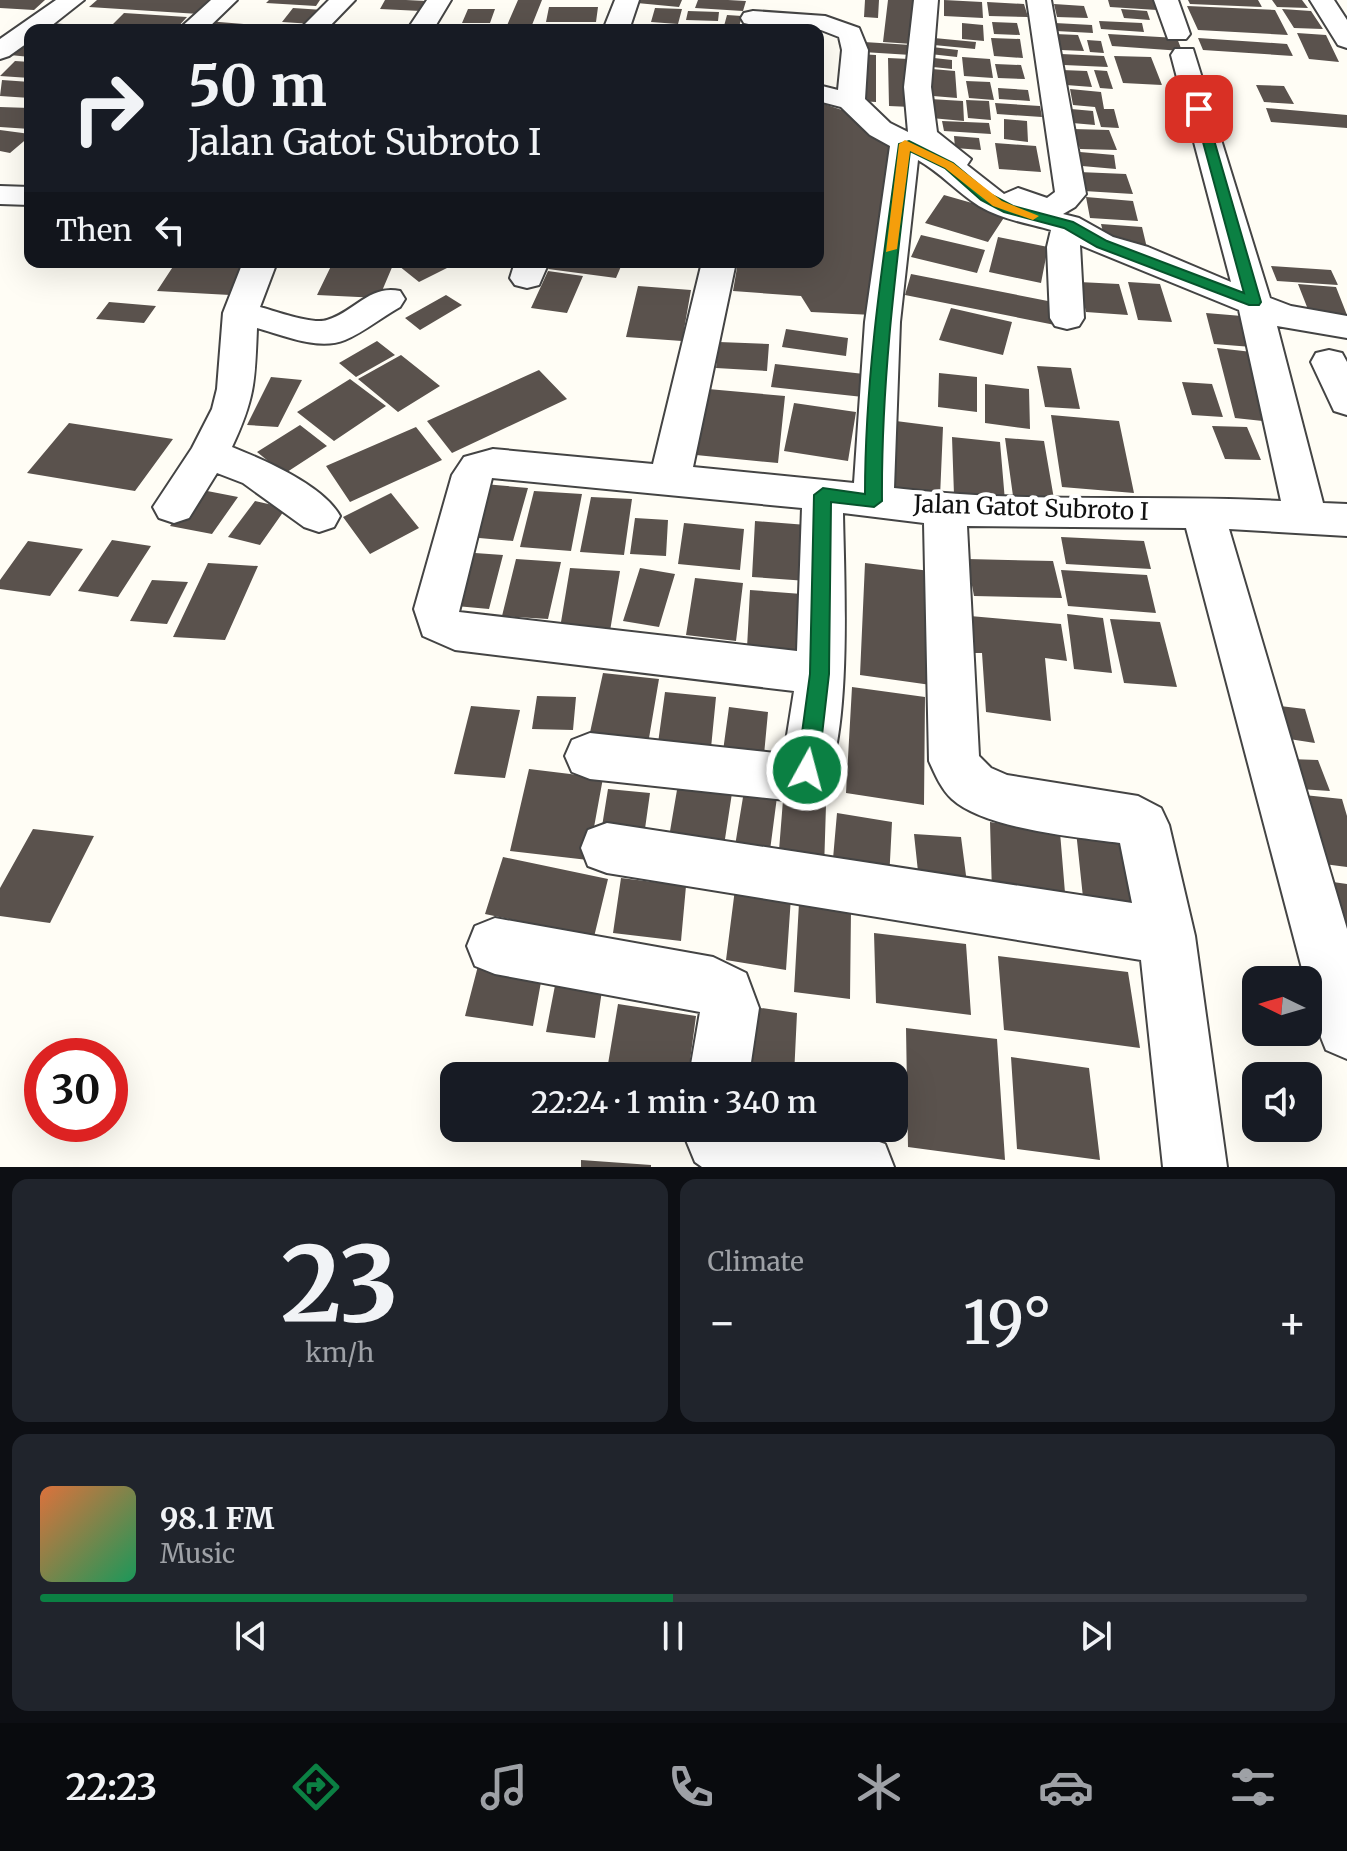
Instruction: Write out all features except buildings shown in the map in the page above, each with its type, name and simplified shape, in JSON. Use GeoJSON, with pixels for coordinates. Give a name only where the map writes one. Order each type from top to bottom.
{"type":"FeatureCollection","features":[{"type":"Feature","properties":{"kind":"street"},"geometry":{"type":"LineString","coordinates":[[39,24],[72,0]]}},
{"type":"Feature","properties":{"kind":"street"},"geometry":{"type":"LineString","coordinates":[[198,24],[225,0]]}},
{"type":"Feature","properties":{"kind":"street"},"geometry":{"type":"LineString","coordinates":[[318,24],[343,0]]}},
{"type":"Feature","properties":{"kind":"street"},"geometry":{"type":"LineString","coordinates":[[424,24],[439,0]]}},
{"type":"Feature","properties":{"kind":"street"},"geometry":{"type":"LineString","coordinates":[[618,24],[627,0]]}},
{"type":"Feature","properties":{"kind":"street"},"geometry":{"type":"LineString","coordinates":[[926,0],[918,100],[922,134],[966,166],[1019,198],[1053,209],[1071,194],[1039,0]]}},
{"type":"Feature","properties":{"kind":"street"},"geometry":{"type":"LineString","coordinates":[[1166,0],[1254,302],[1306,518]]}},
{"type":"Feature","properties":{"kind":"street"},"geometry":{"type":"LineString","coordinates":[[1322,0],[1347,40]]}},
{"type":"Feature","properties":{"kind":"street"},"geometry":{"type":"LineString","coordinates":[[755,16],[825,23],[850,33],[855,50],[851,101]]}},
{"type":"Feature","properties":{"kind":"street"},"geometry":{"type":"LineString","coordinates":[[0,51],[24,34]]}},
{"type":"Feature","properties":{"kind":"street"},"geometry":{"type":"LineString","coordinates":[[824,94],[851,101],[880,129],[949,165],[986,197],[1008,209],[1068,225],[1102,244],[1283,316],[1347,327]]}},
{"type":"Feature","properties":{"kind":"street"},"geometry":{"type":"LineString","coordinates":[[874,501],[873,438],[885,299],[905,144]]}},
{"type":"Feature","properties":{"kind":"street"},"geometry":{"type":"LineString","coordinates":[[0,195],[24,196]]}},
{"type":"Feature","properties":{"kind":"street"},"geometry":{"type":"LineString","coordinates":[[1067,318],[1063,247],[1068,225]]}},
{"type":"Feature","properties":{"kind":"street"},"geometry":{"type":"LineString","coordinates":[[174,507],[209,454],[234,401],[240,313],[258,268]]}},
{"type":"Feature","properties":{"kind":"street"},"geometry":{"type":"LineString","coordinates":[[671,480],[718,268]]}},
{"type":"Feature","properties":{"kind":"street"},"geometry":{"type":"LineString","coordinates":[[240,313],[316,332],[333,332],[388,299]]}},
{"type":"Feature","properties":{"kind":"street"},"geometry":{"type":"LineString","coordinates":[[1329,362],[1347,402]]}},
{"type":"Feature","properties":{"kind":"street"},"geometry":{"type":"LineString","coordinates":[[209,454],[257,473],[319,516]]}},
{"type":"Feature","properties":{"kind":"street","name":"Jalan Gatot Subroto I"},"geometry":{"type":"LineString","coordinates":[[820,674],[455,631],[439,623],[436,609],[472,475],[478,467],[493,463],[945,510],[1203,512],[1347,520]]}},
{"type":"Feature","properties":{"kind":"street"},"geometry":{"type":"LineString","coordinates":[[590,756],[795,778],[803,776],[807,770],[820,674],[823,495]]}},
{"type":"Feature","properties":{"kind":"street"},"geometry":{"type":"LineString","coordinates":[[945,510],[954,761],[972,785],[986,792],[1013,800],[1138,821],[1143,825],[1167,936],[1195,1167]]}},
{"type":"Feature","properties":{"kind":"street"},"geometry":{"type":"LineString","coordinates":[[1203,512],[1347,1029]]}},
{"type":"Feature","properties":{"kind":"street"},"geometry":{"type":"LineString","coordinates":[[607,848],[1167,936]]}},
{"type":"Feature","properties":{"kind":"street"},"geometry":{"type":"LineString","coordinates":[[495,946],[713,986],[726,993],[730,1008],[721,1062]]}},
{"type":"Feature","properties":{"kind":"street"},"geometry":{"type":"LineString","coordinates":[[720,1142],[729,1148],[862,1167]]}},
{"type":"Feature","properties":{"kind":"slow traffic"},"geometry":{"type":"LineString","coordinates":[[890,249],[905,144],[949,165],[997,204],[1033,216]]}},
{"type":"Feature","properties":{"kind":"route"},"geometry":{"type":"LineString","coordinates":[[807,770],[820,674],[823,495],[874,501],[873,438],[885,299],[905,144],[949,165],[986,197],[1008,209],[1068,225],[1102,244],[1136,254],[1254,302],[1199,109]]}}]}
